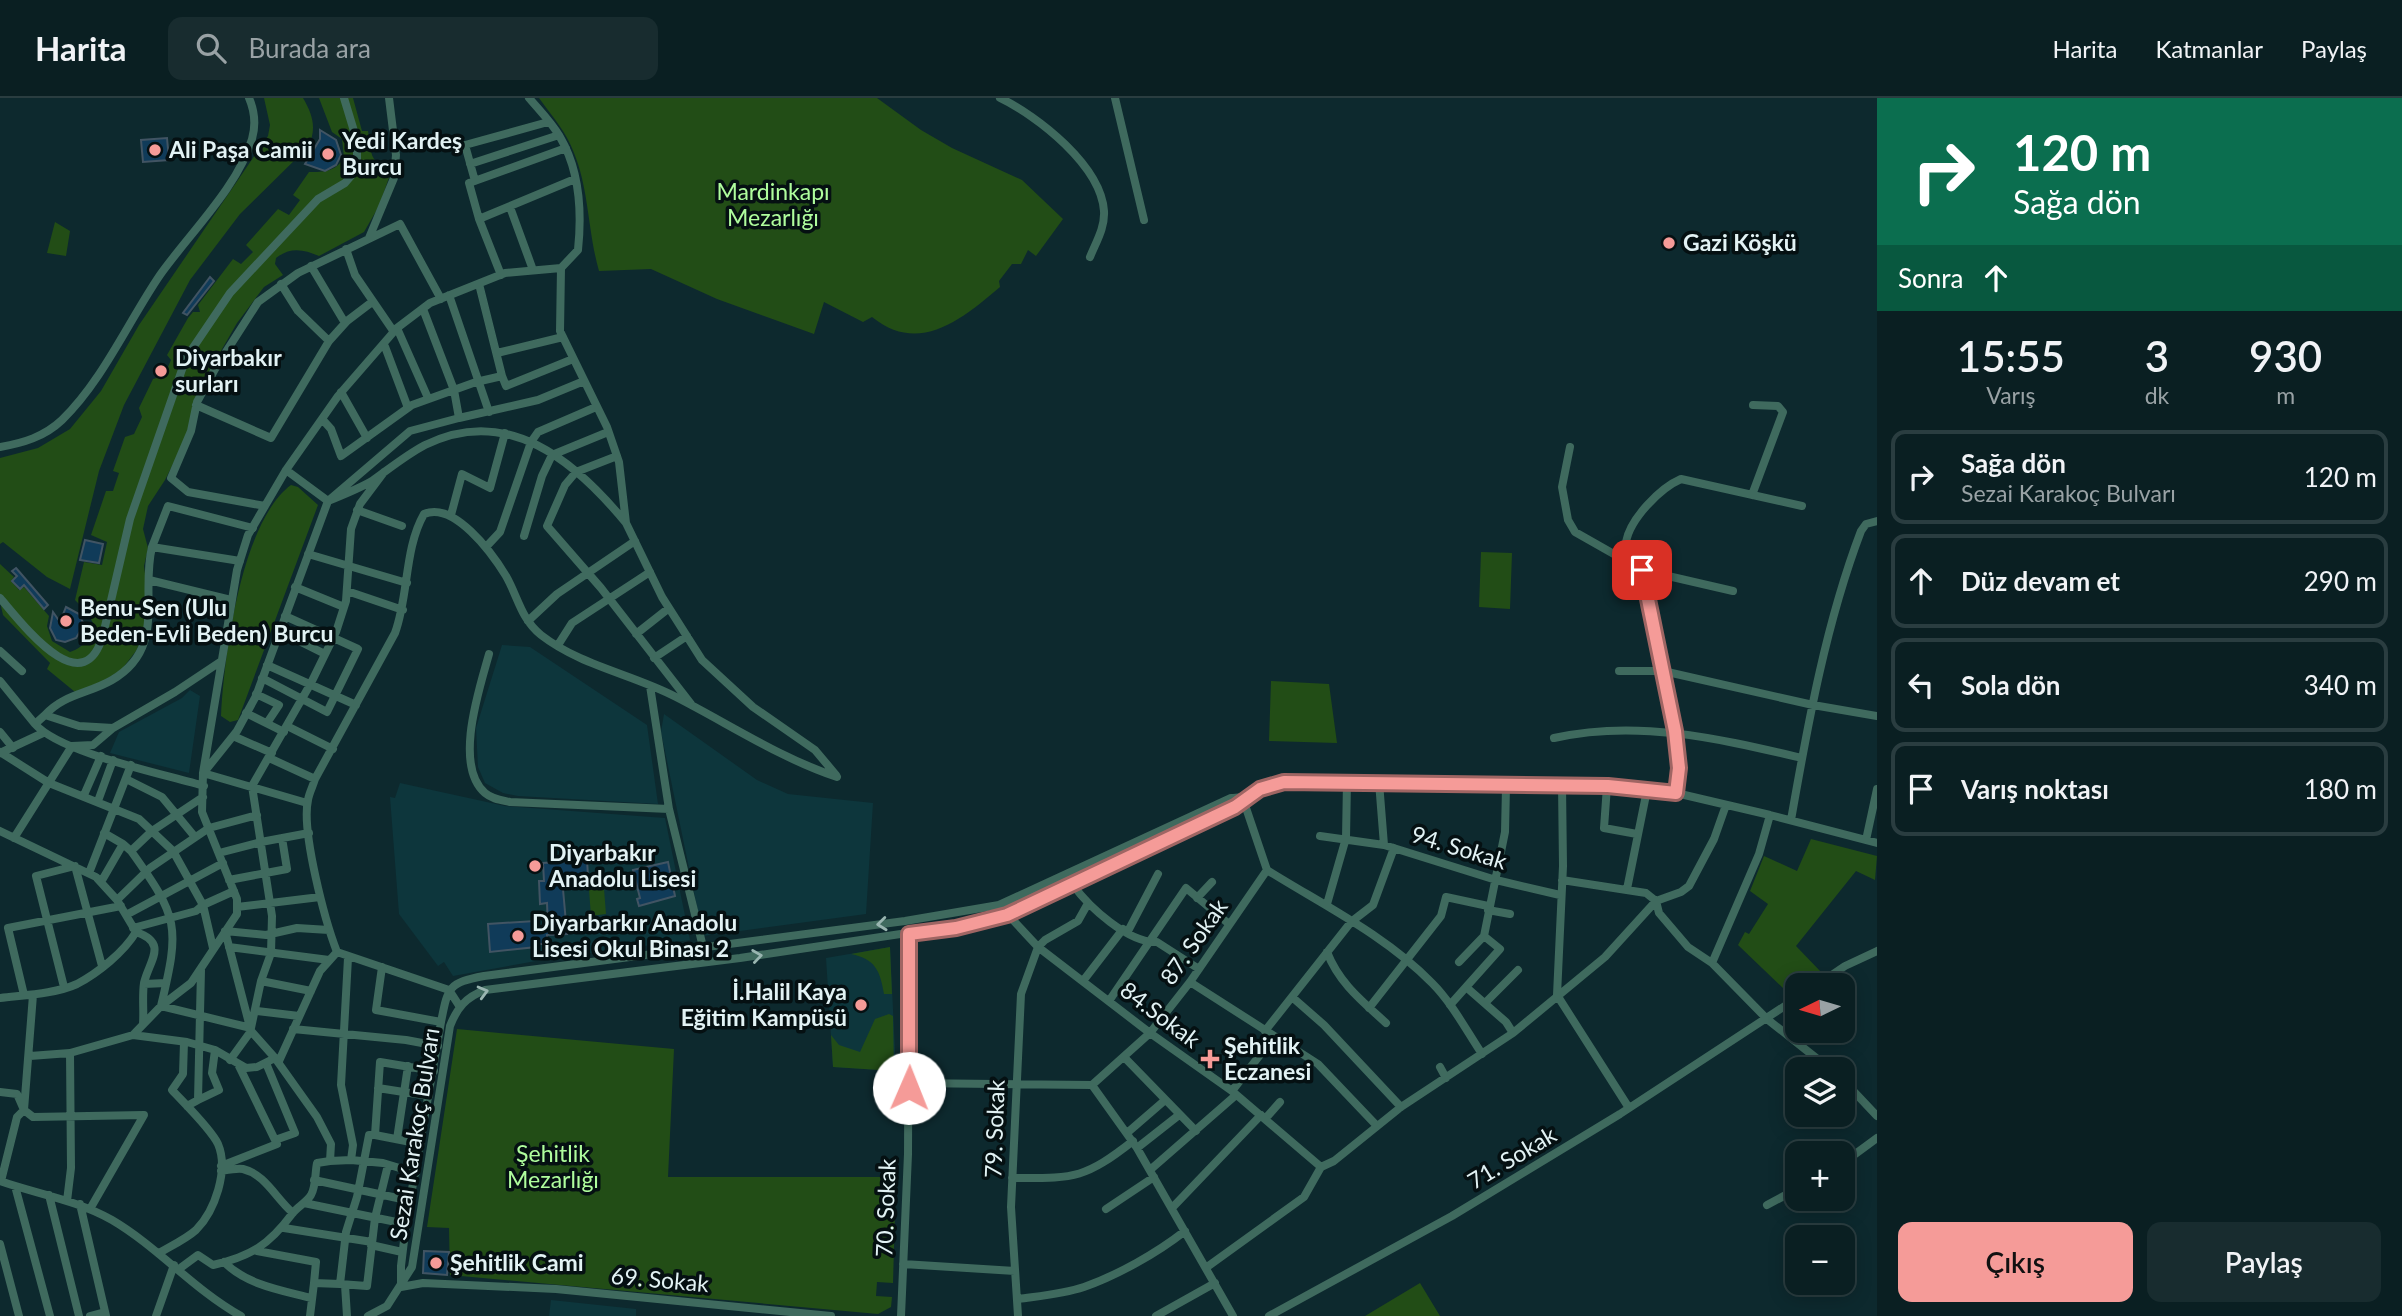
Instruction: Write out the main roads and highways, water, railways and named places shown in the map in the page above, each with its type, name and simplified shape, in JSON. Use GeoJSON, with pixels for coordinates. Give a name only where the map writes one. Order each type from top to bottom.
{"type":"FeatureCollection","features":[{"type":"Feature","properties":{"kind":"place","name":"Ali Paşa Camii"},"geometry":{"type":"Point","coordinates":[155,150]}},
{"type":"Feature","properties":{"kind":"place","name":"Yedi Kardeş Burcu"},"geometry":{"type":"Point","coordinates":[328,154]}},
{"type":"Feature","properties":{"kind":"place","name":"Gazi Köşkü"},"geometry":{"type":"Point","coordinates":[1669,243]}},
{"type":"Feature","properties":{"kind":"place","name":"Diyarbakır surları"},"geometry":{"type":"Point","coordinates":[161,371]}},
{"type":"Feature","properties":{"kind":"place","name":"Benu-Sen (Ulu Beden-Evli Beden) Burcu"},"geometry":{"type":"Point","coordinates":[66,621]}},
{"type":"Feature","properties":{"kind":"place","name":"Diyarbakır Anadolu Lisesi"},"geometry":{"type":"Point","coordinates":[535,866]}},
{"type":"Feature","properties":{"kind":"place","name":"Diyarbarkır Anadolu Lisesi Okul Binası 2"},"geometry":{"type":"Point","coordinates":[518,936]}},
{"type":"Feature","properties":{"kind":"place","name":"İ.Halil Kaya Eğitim Kampüsü"},"geometry":{"type":"Point","coordinates":[861,1005]}},
{"type":"Feature","properties":{"kind":"place","name":"Şehitlik Eczanesi"},"geometry":{"type":"Point","coordinates":[1210,1059]}},
{"type":"Feature","properties":{"kind":"place","name":"Şehitlik Cami"},"geometry":{"type":"Point","coordinates":[436,1263]}},
{"type":"Feature","properties":{"kind":"park label","name":"Mardinkapı Mezarlığı"},"geometry":{"type":"Point","coordinates":[773,205]}},
{"type":"Feature","properties":{"kind":"park label","name":"Şehitlik Mezarlığı"},"geometry":{"type":"Point","coordinates":[553,1167]}}]}
